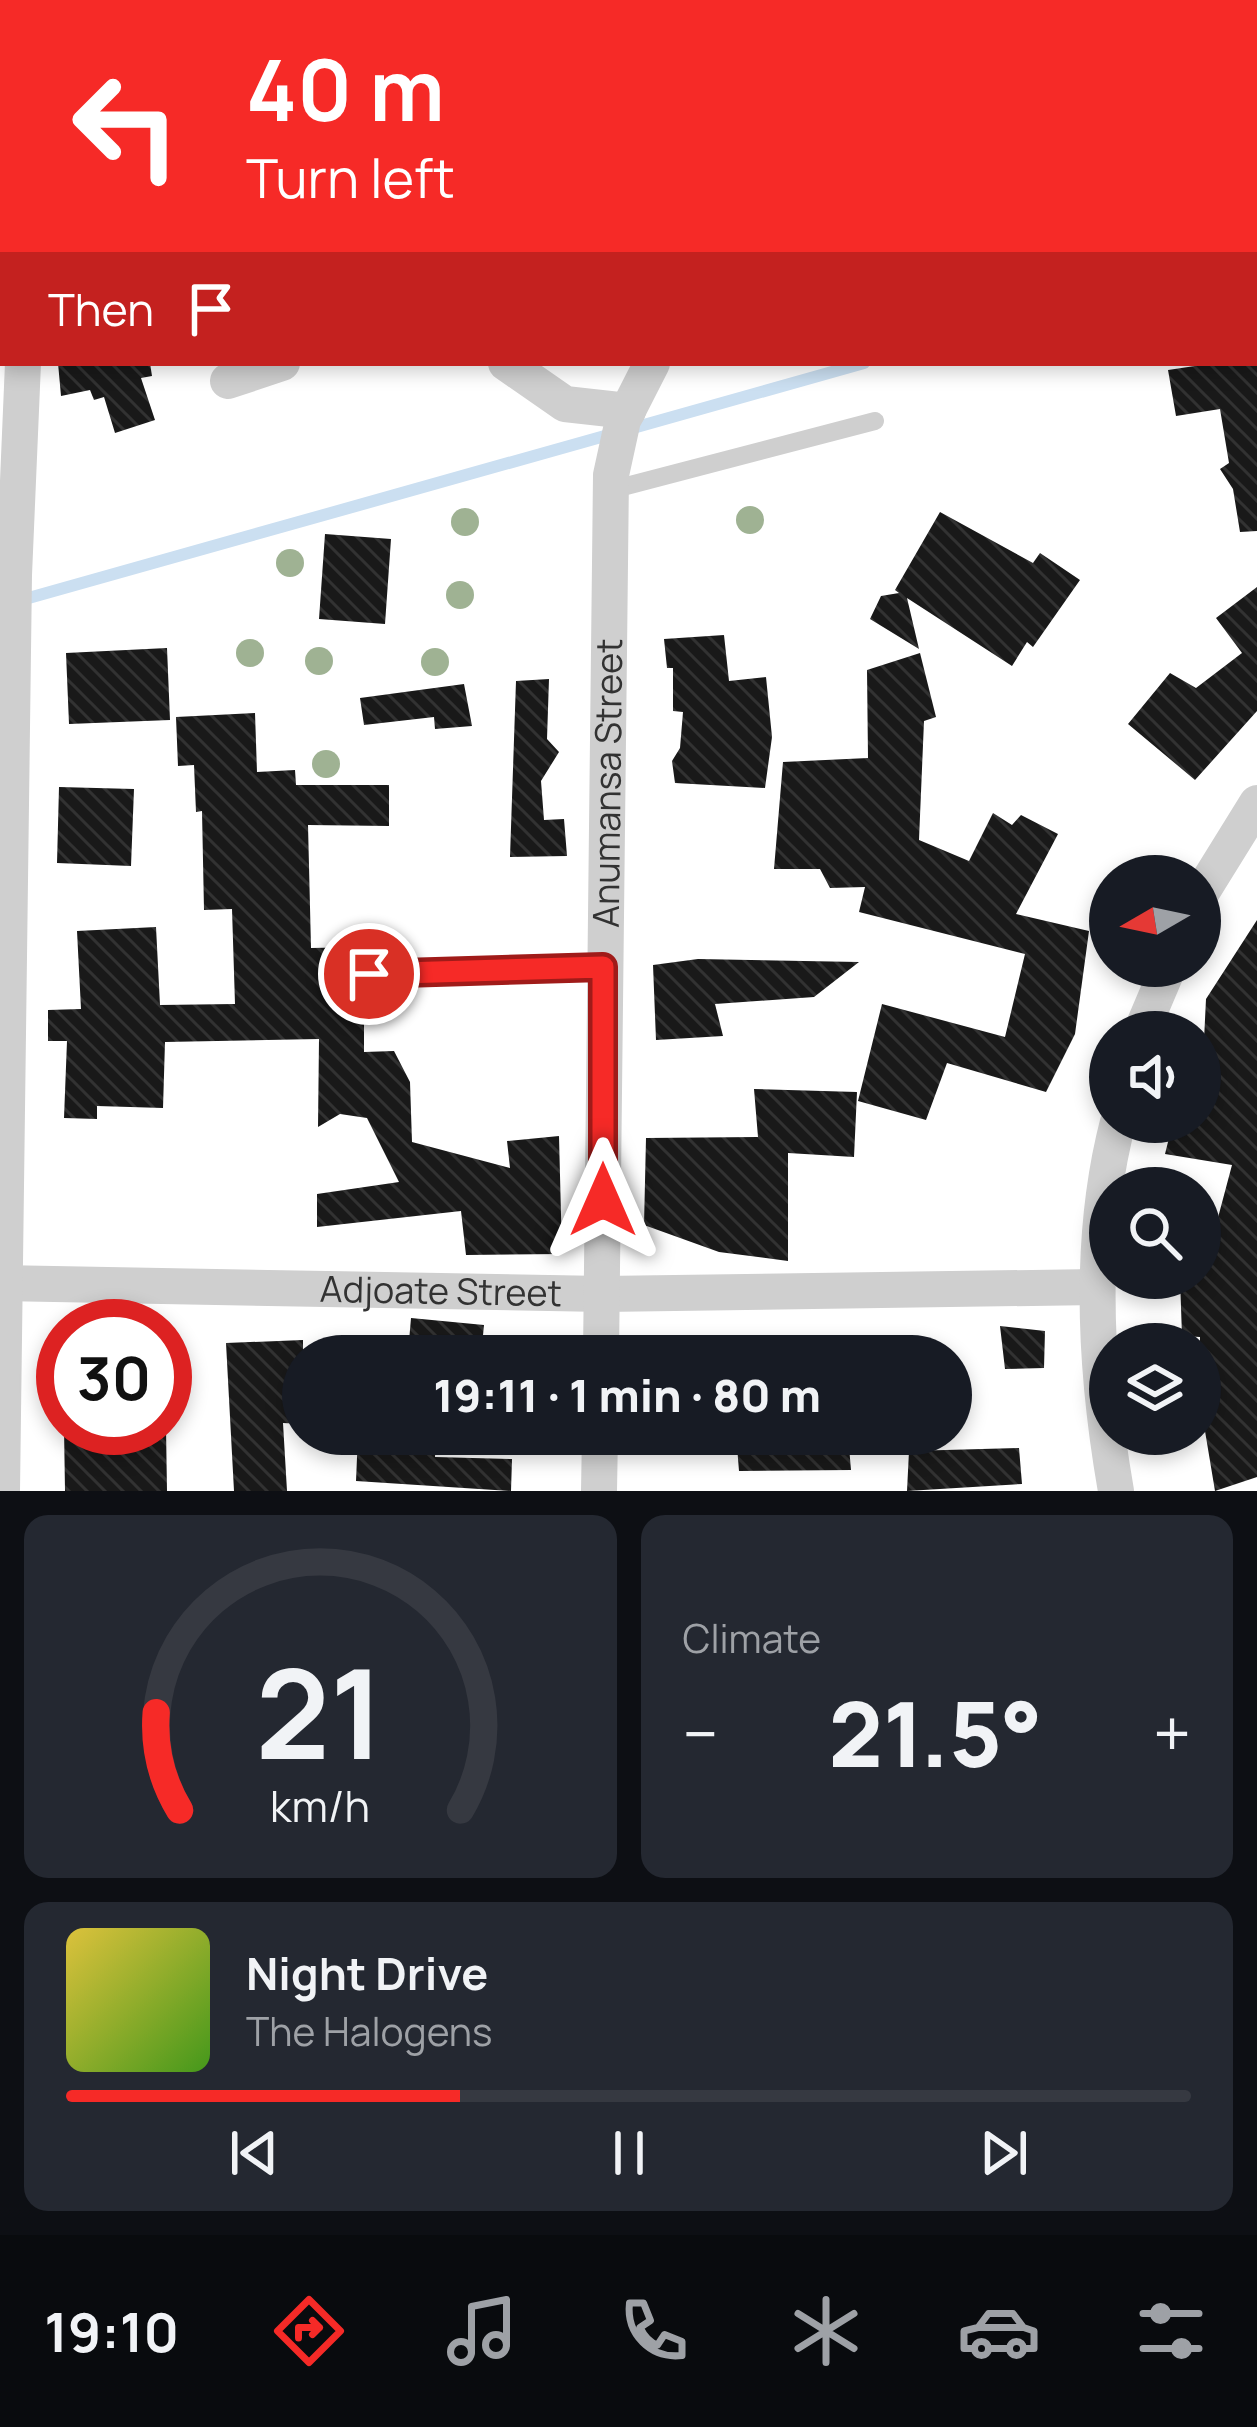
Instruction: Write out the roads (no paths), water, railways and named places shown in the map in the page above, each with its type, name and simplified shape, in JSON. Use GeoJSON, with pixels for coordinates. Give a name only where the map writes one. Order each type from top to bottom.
{"type":"FeatureCollection","features":[{"type":"Feature","properties":{"kind":"street"},"geometry":{"type":"LineString","coordinates":[[2,1491],[14,575],[23,366]]}},
{"type":"Feature","properties":{"kind":"street"},"geometry":{"type":"LineString","coordinates":[[228,380],[272,366]]}},
{"type":"Feature","properties":{"kind":"street"},"geometry":{"type":"LineString","coordinates":[[510,366],[566,404],[625,415]]}},
{"type":"Feature","properties":{"kind":"street","name":"Anumansa Street"},"geometry":{"type":"LineString","coordinates":[[602,1335],[611,482],[625,415],[650,366]]}},
{"type":"Feature","properties":{"kind":"street"},"geometry":{"type":"LineString","coordinates":[[1221,861],[1257,803]]}},
{"type":"Feature","properties":{"kind":"street","name":"Adjoate Street"},"geometry":{"type":"LineString","coordinates":[[4,1283],[603,1294],[1089,1287]]}},
{"type":"Feature","properties":{"kind":"street"},"geometry":{"type":"LineString","coordinates":[[1097,1299],[1102,1412],[1116,1491]]}},
{"type":"Feature","properties":{"kind":"street"},"geometry":{"type":"LineString","coordinates":[[599,1491],[600,1455]]}},
{"type":"Feature","properties":{"kind":"lane"},"geometry":{"type":"LineString","coordinates":[[611,482],[874,422]]}},
{"type":"Feature","properties":{"kind":"lane"},"geometry":{"type":"LineString","coordinates":[[369,974],[603,967]]}},
{"type":"Feature","properties":{"kind":"waterway"},"geometry":{"type":"LineString","coordinates":[[18,601],[853,366]]}}]}
